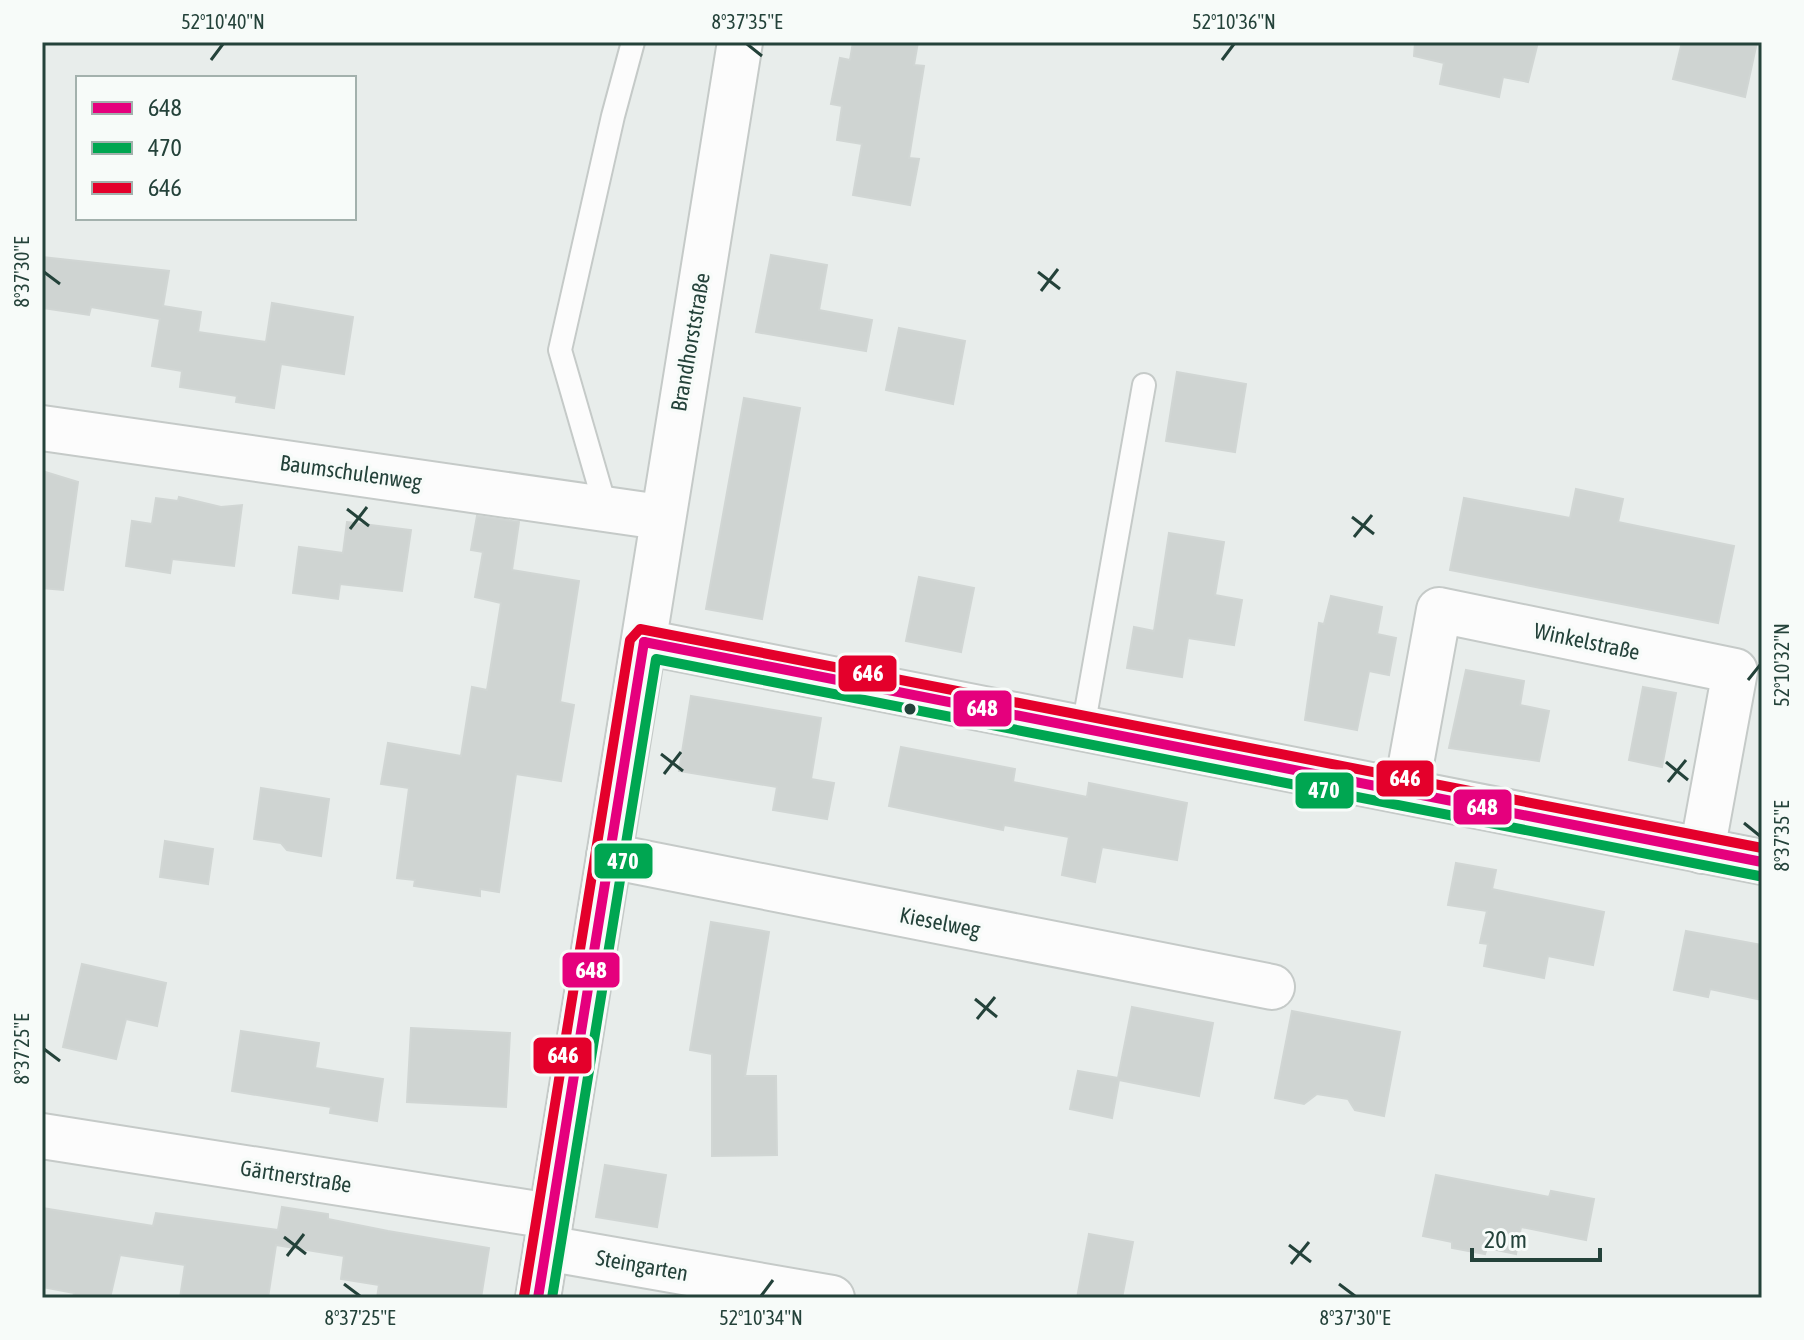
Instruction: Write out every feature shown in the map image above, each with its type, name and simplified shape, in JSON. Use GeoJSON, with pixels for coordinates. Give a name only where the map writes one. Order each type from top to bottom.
{"type":"FeatureCollection","features":[{"type":"Feature","properties":{"kind":"street","name":"Brandhorststraße"},"geometry":{"type":"LineString","coordinates":[[538,1298],[644,642],[660,517],[740,42]]}},
{"type":"Feature","properties":{"kind":"street","name":"Baumschulenweg"},"geometry":{"type":"LineString","coordinates":[[42,428],[660,517]]}},
{"type":"Feature","properties":{"kind":"street","name":"Winkelstraße"},"geometry":{"type":"LineString","coordinates":[[1406,791],[1439,610],[1735,671],[1702,851]]}},
{"type":"Feature","properties":{"kind":"street"},"geometry":{"type":"LineString","coordinates":[[644,642],[1762,862]]}},
{"type":"Feature","properties":{"kind":"street","name":"Kieselweg"},"geometry":{"type":"LineString","coordinates":[[609,856],[1272,987]]}},
{"type":"Feature","properties":{"kind":"street","name":"Gärtnerstraße"},"geometry":{"type":"LineString","coordinates":[[42,1136],[548,1232]]}},
{"type":"Feature","properties":{"kind":"street","name":"Steingarten"},"geometry":{"type":"LineString","coordinates":[[548,1232],[832,1298]]}},
{"type":"Feature","properties":{"kind":"lane"},"geometry":{"type":"LineString","coordinates":[[606,509],[560,350],[633,42]]}},
{"type":"Feature","properties":{"kind":"lane"},"geometry":{"type":"LineString","coordinates":[[1083,728],[1144,385]]}},
{"type":"Feature","properties":{"kind":"building"},"geometry":{"type":"Polygon","coordinates":[[[853,42],[918,42],[914,65],[924,66],[909,158],[919,159],[910,205],[853,195],[862,144],[837,140],[842,106],[831,104],[840,58],[850,60],[853,42]]]}},
{"type":"Feature","properties":{"kind":"building"},"geometry":{"type":"Polygon","coordinates":[[[1415,42],[1538,42],[1528,82],[1503,77],[1499,97],[1440,84],[1444,63],[1414,56],[1415,42]]]}},
{"type":"Feature","properties":{"kind":"building"},"geometry":{"type":"Polygon","coordinates":[[[1682,42],[1757,42],[1745,97],[1673,79],[1682,42]]]}},
{"type":"Feature","properties":{"kind":"building"},"geometry":{"type":"Polygon","coordinates":[[[771,255],[827,265],[819,310],[872,320],[866,351],[756,332],[771,255]]]}},
{"type":"Feature","properties":{"kind":"building"},"geometry":{"type":"Polygon","coordinates":[[[42,257],[169,271],[163,306],[201,312],[198,332],[266,342],[272,303],[353,317],[344,374],[281,364],[274,408],[236,402],[237,396],[180,387],[182,371],[152,366],[160,319],[91,307],[89,315],[42,308],[42,257]]]}},
{"type":"Feature","properties":{"kind":"building"},"geometry":{"type":"Polygon","coordinates":[[[899,328],[965,341],[953,404],[886,390],[899,328]]]}},
{"type":"Feature","properties":{"kind":"building"},"geometry":{"type":"Polygon","coordinates":[[[1177,372],[1246,384],[1235,452],[1166,441],[1177,372]]]}},
{"type":"Feature","properties":{"kind":"building"},"geometry":{"type":"Polygon","coordinates":[[[744,398],[800,408],[762,619],[706,609],[744,398]]]}},
{"type":"Feature","properties":{"kind":"building"},"geometry":{"type":"Polygon","coordinates":[[[42,471],[78,482],[63,590],[42,588],[42,471]]]}},
{"type":"Feature","properties":{"kind":"building"},"geometry":{"type":"Polygon","coordinates":[[[1576,489],[1623,499],[1618,522],[1734,546],[1718,623],[1450,570],[1464,498],[1570,518],[1576,489]]]}},
{"type":"Feature","properties":{"kind":"building"},"geometry":{"type":"Polygon","coordinates":[[[179,497],[221,507],[242,505],[234,566],[172,559],[170,573],[126,566],[132,521],[152,524],[156,498],[178,501],[179,497]]]}},
{"type":"Feature","properties":{"kind":"building"},"geometry":{"type":"Polygon","coordinates":[[[477,516],[519,522],[512,570],[579,581],[560,702],[574,705],[561,781],[516,774],[499,892],[480,889],[480,896],[414,886],[415,880],[397,878],[409,788],[381,784],[388,743],[461,756],[472,687],[487,690],[501,603],[475,597],[483,552],[471,550],[477,516]]]}},
{"type":"Feature","properties":{"kind":"building"},"geometry":{"type":"Polygon","coordinates":[[[347,522],[411,530],[402,591],[340,584],[338,599],[293,593],[299,547],[343,553],[347,522]]]}},
{"type":"Feature","properties":{"kind":"building"},"geometry":{"type":"Polygon","coordinates":[[[1169,533],[1224,542],[1215,595],[1242,600],[1234,645],[1188,638],[1182,677],[1127,668],[1134,627],[1154,631],[1169,533]]]}},
{"type":"Feature","properties":{"kind":"building"},"geometry":{"type":"Polygon","coordinates":[[[919,577],[974,588],[961,652],[906,641],[919,577]]]}},
{"type":"Feature","properties":{"kind":"building"},"geometry":{"type":"Polygon","coordinates":[[[1331,596],[1382,607],[1377,634],[1396,638],[1389,675],[1369,671],[1357,730],[1305,720],[1319,623],[1324,624],[1331,596]]]}},
{"type":"Feature","properties":{"kind":"building"},"geometry":{"type":"Polygon","coordinates":[[[1466,670],[1524,681],[1520,705],[1549,711],[1539,761],[1449,748],[1466,670]]]}},
{"type":"Feature","properties":{"kind":"building"},"geometry":{"type":"Polygon","coordinates":[[[1643,687],[1676,693],[1662,767],[1629,760],[1643,687]]]}},
{"type":"Feature","properties":{"kind":"building"},"geometry":{"type":"Polygon","coordinates":[[[691,696],[821,718],[811,779],[834,783],[827,819],[773,810],[777,787],[679,771],[691,696]]]}},
{"type":"Feature","properties":{"kind":"building"},"geometry":{"type":"Polygon","coordinates":[[[901,747],[1015,769],[1013,782],[1087,797],[1089,783],[1187,803],[1177,860],[1102,847],[1095,882],[1062,875],[1069,837],[1004,825],[1003,830],[889,806],[901,747]]]}},
{"type":"Feature","properties":{"kind":"building"},"geometry":{"type":"Polygon","coordinates":[[[261,788],[329,799],[321,856],[287,850],[281,843],[254,839],[261,788]]]}},
{"type":"Feature","properties":{"kind":"building"},"geometry":{"type":"Polygon","coordinates":[[[165,841],[213,849],[208,884],[160,877],[165,841]]]}},
{"type":"Feature","properties":{"kind":"building"},"geometry":{"type":"Polygon","coordinates":[[[1456,863],[1496,870],[1492,889],[1604,912],[1593,965],[1548,956],[1544,978],[1484,966],[1488,944],[1480,943],[1487,911],[1448,905],[1456,863]]]}},
{"type":"Feature","properties":{"kind":"building"},"geometry":{"type":"Polygon","coordinates":[[[711,922],[769,932],[745,1076],[776,1076],[777,1155],[712,1156],[712,1054],[690,1050],[711,922]]]}},
{"type":"Feature","properties":{"kind":"building"},"geometry":{"type":"Polygon","coordinates":[[[1686,931],[1762,945],[1762,1000],[1710,989],[1708,997],[1674,990],[1686,931]]]}},
{"type":"Feature","properties":{"kind":"building"},"geometry":{"type":"Polygon","coordinates":[[[82,964],[166,983],[157,1026],[126,1019],[116,1059],[63,1047],[82,964]]]}},
{"type":"Feature","properties":{"kind":"building"},"geometry":{"type":"Polygon","coordinates":[[[1132,1007],[1213,1023],[1199,1096],[1119,1080],[1112,1118],[1070,1109],[1078,1071],[1118,1078],[1132,1007]]]}},
{"type":"Feature","properties":{"kind":"building"},"geometry":{"type":"Polygon","coordinates":[[[1292,1011],[1400,1032],[1384,1116],[1355,1110],[1348,1099],[1317,1094],[1304,1104],[1275,1098],[1292,1011]]]}},
{"type":"Feature","properties":{"kind":"building"},"geometry":{"type":"Polygon","coordinates":[[[411,1028],[510,1033],[506,1107],[407,1102],[411,1028]]]}},
{"type":"Feature","properties":{"kind":"building"},"geometry":{"type":"Polygon","coordinates":[[[241,1031],[319,1043],[315,1068],[383,1079],[377,1121],[330,1113],[331,1107],[232,1091],[241,1031]]]}},
{"type":"Feature","properties":{"kind":"building"},"geometry":{"type":"Polygon","coordinates":[[[605,1165],[666,1175],[657,1227],[596,1217],[605,1165]]]}},
{"type":"Feature","properties":{"kind":"building"},"geometry":{"type":"Polygon","coordinates":[[[1436,1175],[1549,1197],[1551,1191],[1594,1199],[1586,1240],[1521,1227],[1516,1254],[1487,1248],[1485,1254],[1452,1248],[1452,1242],[1423,1236],[1436,1175]]]}},
{"type":"Feature","properties":{"kind":"building"},"geometry":{"type":"Polygon","coordinates":[[[282,1207],[328,1214],[328,1219],[388,1231],[489,1248],[481,1298],[377,1298],[379,1285],[341,1279],[344,1256],[276,1245],[268,1298],[180,1298],[185,1265],[120,1255],[110,1298],[73,1298],[74,1293],[42,1287],[42,1208],[153,1226],[156,1213],[278,1230],[282,1207]]]}},
{"type":"Feature","properties":{"kind":"building"},"geometry":{"type":"Polygon","coordinates":[[[1089,1234],[1133,1242],[1122,1298],[1077,1298],[1089,1234]]]}},
{"type":"Feature","properties":{"kind":"transit line","name":"646"},"geometry":{"type":"LineString","coordinates":[[524,1296],[630,640],[640,629],[1762,848]]}},
{"type":"Feature","properties":{"kind":"transit line","name":"648"},"geometry":{"type":"LineString","coordinates":[[644,642],[1762,862]]}},
{"type":"Feature","properties":{"kind":"transit line","name":"648"},"geometry":{"type":"LineString","coordinates":[[538,1298],[644,642]]}},
{"type":"Feature","properties":{"kind":"transit line","name":"470"},"geometry":{"type":"LineString","coordinates":[[552,1298],[656,659],[1759,876]]}}]}
